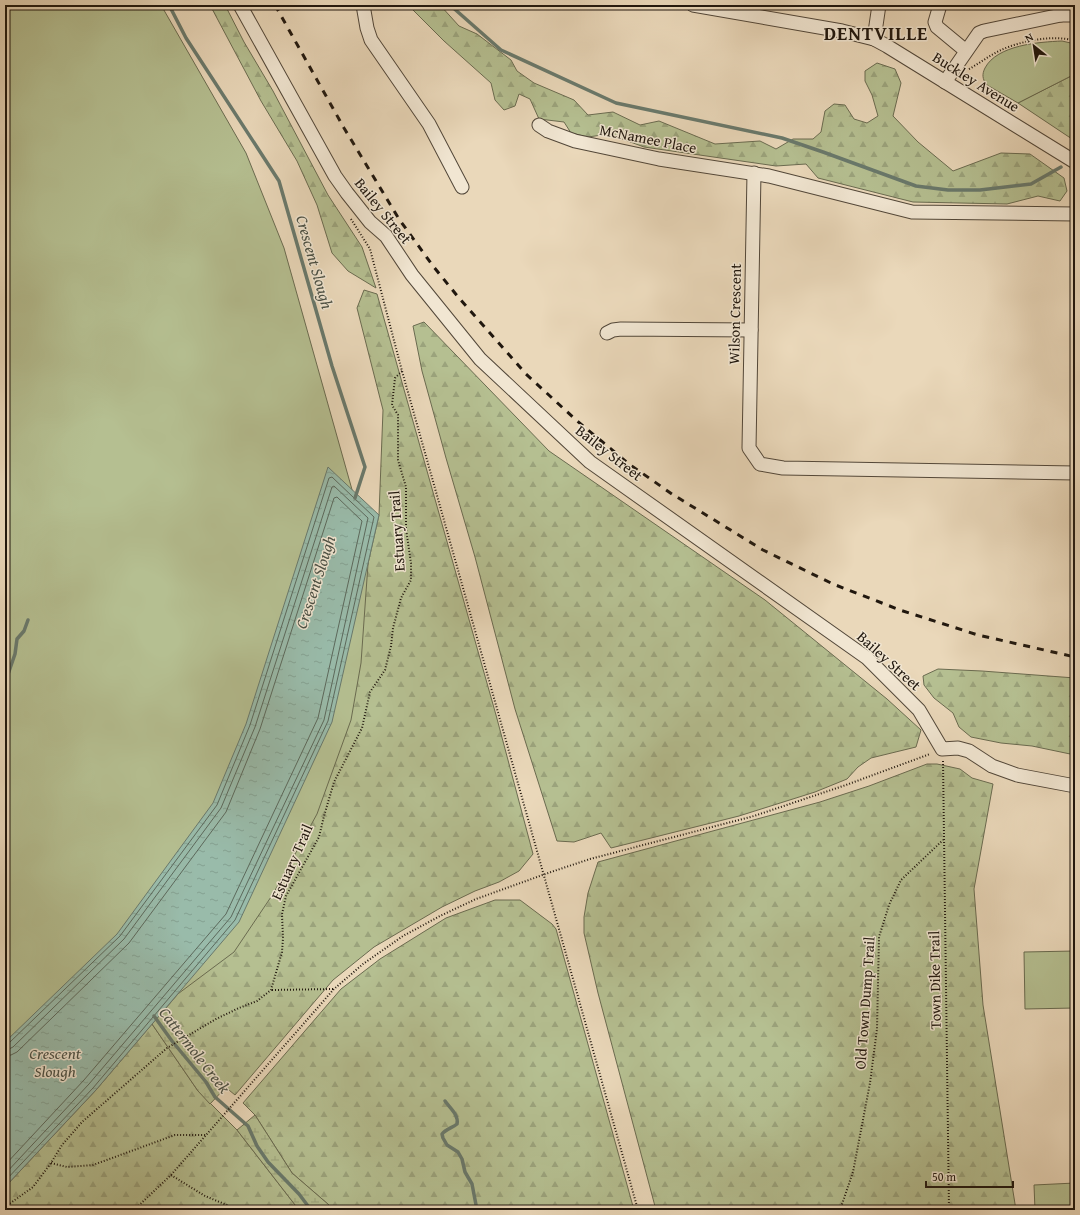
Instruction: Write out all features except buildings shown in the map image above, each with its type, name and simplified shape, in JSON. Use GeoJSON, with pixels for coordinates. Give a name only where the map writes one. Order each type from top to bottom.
{"type":"FeatureCollection","features":[{"type":"Feature","properties":{"kind":"street","name":"Bailey Street"},"geometry":{"type":"LineString","coordinates":[[240,5],[335,176],[370,222],[386,236],[412,275],[480,359],[590,462],[867,658],[919,710],[942,749]]}},
{"type":"Feature","properties":{"kind":"street"},"geometry":{"type":"LineString","coordinates":[[364,5],[367,28],[372,40],[429,124],[462,187]]}},
{"type":"Feature","properties":{"kind":"street","name":"Buckley Avenue"},"geometry":{"type":"LineString","coordinates":[[693,5],[842,30],[874,39],[1075,162]]}},
{"type":"Feature","properties":{"kind":"street"},"geometry":{"type":"LineString","coordinates":[[874,39],[879,5]]}},
{"type":"Feature","properties":{"kind":"street"},"geometry":{"type":"LineString","coordinates":[[940,5],[935,22],[937,27],[966,51]]}},
{"type":"Feature","properties":{"kind":"street"},"geometry":{"type":"LineString","coordinates":[[945,82],[976,36],[984,31],[1060,10],[1075,15]]}},
{"type":"Feature","properties":{"kind":"street","name":"McNamee Place"},"geometry":{"type":"LineString","coordinates":[[539,125],[548,131],[575,141],[659,159],[754,173]]}},
{"type":"Feature","properties":{"kind":"street"},"geometry":{"type":"LineString","coordinates":[[754,173],[912,212],[1075,214]]}},
{"type":"Feature","properties":{"kind":"street","name":"Wilson Crescent"},"geometry":{"type":"LineString","coordinates":[[754,173],[749,448],[760,464],[783,468],[1075,473]]}},
{"type":"Feature","properties":{"kind":"street"},"geometry":{"type":"LineString","coordinates":[[607,333],[613,330],[621,329],[751,330]]}},
{"type":"Feature","properties":{"kind":"street"},"geometry":{"type":"LineString","coordinates":[[942,749],[958,748],[970,751],[992,766],[1016,776],[1075,786]]}},
{"type":"Feature","properties":{"kind":"path"},"geometry":{"type":"LineString","coordinates":[[964,72],[1000,50],[1013,45],[1051,38],[1063,38],[1075,41]]}},
{"type":"Feature","properties":{"kind":"path"},"geometry":{"type":"LineString","coordinates":[[353,200],[347,210],[352,221],[370,248],[402,371],[638,1210]]}},
{"type":"Feature","properties":{"kind":"path","name":"Estuary Trail"},"geometry":{"type":"LineString","coordinates":[[271,990],[282,952],[282,914],[286,896],[319,837],[334,782],[362,728],[370,692],[385,670],[391,646],[393,628],[401,598],[411,580],[411,563],[406,529],[406,487],[398,460],[398,415],[392,405],[395,378],[402,371]]}},
{"type":"Feature","properties":{"kind":"path"},"geometry":{"type":"LineString","coordinates":[[134,1210],[171,1175],[334,989],[363,964],[403,936],[476,899],[544,874],[590,859],[754,816],[846,785],[942,749]]}},
{"type":"Feature","properties":{"kind":"path","name":"Town Dike Trail"},"geometry":{"type":"LineString","coordinates":[[942,749],[950,1210]]}},
{"type":"Feature","properties":{"kind":"path","name":"Old Town Dump Trail"},"geometry":{"type":"LineString","coordinates":[[840,1210],[853,1172],[870,1083],[877,1029],[879,937],[889,905],[901,880],[944,839]]}},
{"type":"Feature","properties":{"kind":"path"},"geometry":{"type":"LineString","coordinates":[[5,1207],[33,1187],[51,1163],[62,1144],[82,1122],[168,1048],[222,1016],[256,1001],[271,990],[334,989]]}},
{"type":"Feature","properties":{"kind":"path"},"geometry":{"type":"LineString","coordinates":[[51,1163],[67,1167],[93,1165],[175,1135],[206,1135]]}},
{"type":"Feature","properties":{"kind":"path"},"geometry":{"type":"LineString","coordinates":[[171,1175],[205,1196],[239,1210]]}},
{"type":"Feature","properties":{"kind":"green space"},"geometry":{"type":"Polygon","coordinates":[[[5,5],[161,5],[246,153],[284,248],[369,550],[361,663],[351,720],[317,814],[273,894],[234,952],[143,1020],[5,1160],[5,5]]]}},
{"type":"Feature","properties":{"kind":"green space"},"geometry":{"type":"Polygon","coordinates":[[[210,5],[225,5],[244,42],[273,91],[328,195],[362,247],[376,288],[348,271],[332,253],[317,205],[297,161],[261,101],[210,5]]]}},
{"type":"Feature","properties":{"kind":"green space"},"geometry":{"type":"Polygon","coordinates":[[[408,5],[440,5],[459,26],[477,34],[511,60],[517,71],[534,83],[574,100],[588,115],[613,112],[640,125],[659,121],[715,144],[760,141],[776,149],[793,139],[813,139],[821,132],[825,111],[834,104],[845,105],[854,119],[867,123],[878,116],[872,95],[865,81],[865,71],[877,63],[895,69],[901,83],[893,116],[918,142],[953,171],[1001,153],[1030,154],[1064,178],[1067,191],[1060,201],[1038,196],[1007,204],[913,202],[818,178],[806,164],[776,166],[644,147],[609,134],[588,137],[571,133],[564,122],[539,119],[530,99],[519,94],[515,106],[504,110],[495,100],[491,83],[444,41],[408,5]]]}},
{"type":"Feature","properties":{"kind":"green space"},"geometry":{"type":"Polygon","coordinates":[[[1062,41],[1075,44],[1075,74],[1018,103],[987,85],[983,79],[985,68],[991,60],[999,54],[1019,46],[1042,42],[1062,41]]]}},
{"type":"Feature","properties":{"kind":"green space"},"geometry":{"type":"Polygon","coordinates":[[[1075,74],[1075,141],[1018,103],[1075,74]]]}},
{"type":"Feature","properties":{"kind":"green space"},"geometry":{"type":"Polygon","coordinates":[[[364,290],[377,294],[496,715],[533,854],[519,871],[499,882],[475,891],[442,907],[374,947],[333,980],[235,1095],[218,1081],[166,1008],[239,922],[332,722],[379,515],[383,410],[357,308],[364,290]]]}},
{"type":"Feature","properties":{"kind":"green space"},"geometry":{"type":"Polygon","coordinates":[[[424,322],[549,451],[765,600],[887,699],[921,730],[916,747],[871,758],[858,767],[847,779],[815,792],[739,816],[611,848],[601,833],[574,842],[557,841],[515,709],[475,557],[422,371],[413,326],[424,322]]]}},
{"type":"Feature","properties":{"kind":"green space"},"geometry":{"type":"Polygon","coordinates":[[[938,669],[1075,678],[1075,755],[1032,746],[1001,743],[971,737],[959,727],[953,713],[934,698],[924,685],[923,676],[938,669]]]}},
{"type":"Feature","properties":{"kind":"green space"},"geometry":{"type":"Polygon","coordinates":[[[927,764],[937,764],[960,769],[972,778],[993,784],[974,889],[983,1005],[1016,1210],[656,1210],[598,993],[584,933],[584,917],[588,893],[598,862],[820,802],[869,786],[927,764]]]}},
{"type":"Feature","properties":{"kind":"green space"},"geometry":{"type":"Polygon","coordinates":[[[495,900],[520,900],[552,924],[556,929],[634,1210],[331,1210],[329,1205],[292,1173],[255,1115],[243,1103],[341,989],[380,959],[446,918],[495,900]]]}},
{"type":"Feature","properties":{"kind":"green space"},"geometry":{"type":"Polygon","coordinates":[[[1075,951],[1075,1008],[1025,1009],[1024,952],[1075,951]]]}},
{"type":"Feature","properties":{"kind":"green space"},"geometry":{"type":"Polygon","coordinates":[[[166,1008],[218,1081],[226,1087],[210,1104],[198,1091],[152,1024],[166,1008]]]}},
{"type":"Feature","properties":{"kind":"green space"},"geometry":{"type":"Polygon","coordinates":[[[152,1024],[198,1091],[237,1130],[299,1210],[5,1210],[5,1187],[96,1090],[152,1024]]]}},
{"type":"Feature","properties":{"kind":"green space"},"geometry":{"type":"Polygon","coordinates":[[[255,1115],[292,1173],[329,1205],[331,1210],[299,1210],[237,1130],[255,1115]]]}},
{"type":"Feature","properties":{"kind":"green space"},"geometry":{"type":"Polygon","coordinates":[[[1075,1183],[1075,1210],[1035,1210],[1034,1185],[1075,1183]]]}},
{"type":"Feature","properties":{"kind":"water","name":"Crescent Slough"},"geometry":{"type":"Polygon","coordinates":[[[328,467],[379,515],[332,722],[239,922],[96,1090],[5,1187],[5,1042],[117,934],[213,803],[246,724],[328,467]]]}},
{"type":"Feature","properties":{"kind":"waterway","name":"Crescent Slough"},"geometry":{"type":"LineString","coordinates":[[169,5],[186,38],[279,181],[332,366],[365,467],[355,498]]}},
{"type":"Feature","properties":{"kind":"waterway"},"geometry":{"type":"LineString","coordinates":[[450,5],[501,50],[616,103],[782,138],[916,186],[948,190],[980,190],[1031,184],[1061,167]]}},
{"type":"Feature","properties":{"kind":"waterway"},"geometry":{"type":"LineString","coordinates":[[5,683],[15,654],[17,639],[24,631],[28,620]]}},
{"type":"Feature","properties":{"kind":"waterway","name":"Cattermole Creek"},"geometry":{"type":"LineString","coordinates":[[154,1016],[172,1041],[206,1082],[215,1097],[248,1126],[257,1146],[268,1162],[299,1194],[311,1210]]}},
{"type":"Feature","properties":{"kind":"waterway"},"geometry":{"type":"LineString","coordinates":[[445,1101],[454,1112],[457,1118],[457,1124],[445,1131],[442,1134],[443,1138],[447,1145],[458,1152],[462,1159],[465,1172],[472,1184],[477,1210]]}},
{"type":"Feature","properties":{"kind":"railway"},"geometry":{"type":"LineString","coordinates":[[275,5],[344,128],[399,219],[433,266],[526,374],[576,420],[629,464],[672,494],[763,550],[833,584],[900,610],[978,635],[1075,657]]}},
{"type":"Feature","properties":{"kind":"district","name":"DENTVILLE"},"geometry":{"type":"Point","coordinates":[876,33]}}]}
